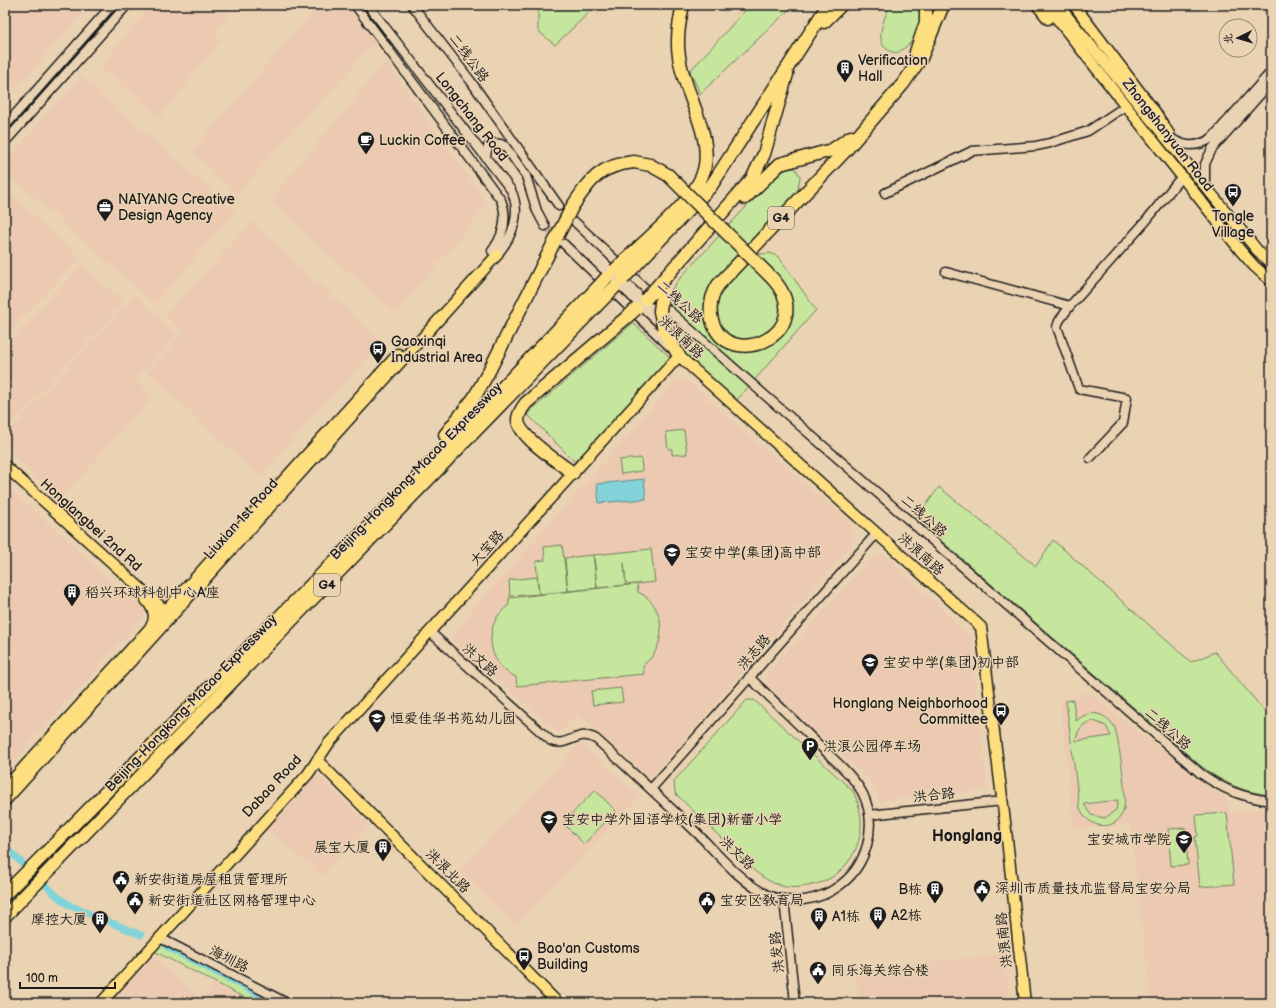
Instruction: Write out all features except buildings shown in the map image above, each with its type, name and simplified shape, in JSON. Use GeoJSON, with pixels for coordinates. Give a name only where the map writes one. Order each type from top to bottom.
{"type":"FeatureCollection","features":[{"type":"Feature","properties":{"kind":"highway","name":"G4"},"geometry":{"type":"LineString","coordinates":[[628,265],[682,204],[702,177],[705,156],[701,126],[679,57],[679,25],[683,5]]}},
{"type":"Feature","properties":{"kind":"highway","name":"G4"},"geometry":{"type":"LineString","coordinates":[[628,265],[711,186],[828,5]]}},
{"type":"Feature","properties":{"kind":"highway"},"geometry":{"type":"LineString","coordinates":[[800,48],[841,5]]}},
{"type":"Feature","properties":{"kind":"highway"},"geometry":{"type":"LineString","coordinates":[[844,142],[900,77],[914,57],[923,33],[927,13],[926,5]]}},
{"type":"Feature","properties":{"kind":"highway","name":"Beijing-Hongkong-Macao Expressway"},"geometry":{"type":"LineString","coordinates":[[381,513],[474,398],[572,207],[585,188],[606,168],[615,164],[634,162],[650,165],[668,175],[772,278],[781,290],[786,304],[785,320],[778,332],[765,342],[754,345],[737,344],[723,338],[714,325],[711,311],[712,296],[720,281],[866,127],[903,84],[921,58],[943,5]]}},
{"type":"Feature","properties":{"kind":"highway"},"geometry":{"type":"LineString","coordinates":[[679,356],[664,330],[658,292],[752,179],[764,154],[792,60]]}},
{"type":"Feature","properties":{"kind":"highway"},"geometry":{"type":"LineString","coordinates":[[573,474],[525,434],[518,421],[520,410],[526,402],[646,299],[658,292],[776,167],[786,161],[832,150],[866,127]]}},
{"type":"Feature","properties":{"kind":"highway","name":"Beijing-Hongkong-Macao Expressway"},"geometry":{"type":"LineString","coordinates":[[5,894],[381,513],[607,278],[628,265]]}},
{"type":"Feature","properties":{"kind":"highway","name":"Beijing-Hongkong-Macao Expressway"},"geometry":{"type":"LineString","coordinates":[[5,916],[615,287],[628,265]]}},
{"type":"Feature","properties":{"kind":"main road"},"geometry":{"type":"LineString","coordinates":[[1037,5],[1145,139],[1173,164]]}},
{"type":"Feature","properties":{"kind":"main road","name":"Zhongshanyuan Road"},"geometry":{"type":"LineString","coordinates":[[1046,5],[1155,133],[1183,158],[1257,250],[1271,264]]}},
{"type":"Feature","properties":{"kind":"main road","name":"Zhongshanyuan Road"},"geometry":{"type":"LineString","coordinates":[[1058,5],[1155,133],[1173,164],[1182,176],[1244,254],[1271,280]]}},
{"type":"Feature","properties":{"kind":"main road"},"geometry":{"type":"LineString","coordinates":[[1074,5],[1155,112],[1183,158]]}},
{"type":"Feature","properties":{"kind":"main road","name":"Liuxian 1st Road"},"geometry":{"type":"LineString","coordinates":[[5,801],[166,615],[495,253]]}},
{"type":"Feature","properties":{"kind":"main road","name":"大宝路"},"geometry":{"type":"LineString","coordinates":[[317,760],[329,743],[679,356]]}},
{"type":"Feature","properties":{"kind":"main road","name":"洪浪南路"},"geometry":{"type":"LineString","coordinates":[[679,356],[981,627],[1003,801],[1025,1003]]}},
{"type":"Feature","properties":{"kind":"main road","name":"Honglangbei 2nd Rd"},"geometry":{"type":"LineString","coordinates":[[6,471],[166,615]]}},
{"type":"Feature","properties":{"kind":"main road","name":"Honglangbei 2nd Rd"},"geometry":{"type":"LineString","coordinates":[[6,471],[146,600],[166,615]]}},
{"type":"Feature","properties":{"kind":"main road"},"geometry":{"type":"LineString","coordinates":[[146,600],[154,612],[153,623],[148,631]]}},
{"type":"Feature","properties":{"kind":"main road","name":"Liuxian 1st Road"},"geometry":{"type":"LineString","coordinates":[[5,788],[148,631],[166,615]]}},
{"type":"Feature","properties":{"kind":"main road","name":"Dabao Road"},"geometry":{"type":"LineString","coordinates":[[101,1003],[308,774],[317,760]]}},
{"type":"Feature","properties":{"kind":"main road","name":"Dabao Road"},"geometry":{"type":"LineString","coordinates":[[94,1003],[305,769],[317,760]]}},
{"type":"Feature","properties":{"kind":"main road","name":"洪浪北路"},"geometry":{"type":"LineString","coordinates":[[317,760],[558,1003]]}},
{"type":"Feature","properties":{"kind":"street"},"geometry":{"type":"LineString","coordinates":[[5,126],[112,5]]}},
{"type":"Feature","properties":{"kind":"street"},"geometry":{"type":"LineString","coordinates":[[5,142],[127,5]]}},
{"type":"Feature","properties":{"kind":"street","name":"Longchang Road"},"geometry":{"type":"LineString","coordinates":[[355,5],[384,46],[501,200],[504,212],[504,229],[495,253]]}},
{"type":"Feature","properties":{"kind":"street","name":"Longchang Road"},"geometry":{"type":"LineString","coordinates":[[368,5],[512,190],[516,202],[516,218],[511,235],[495,253]]}},
{"type":"Feature","properties":{"kind":"street","name":"二线公路"},"geometry":{"type":"LineString","coordinates":[[412,5],[470,80],[560,206]]}},
{"type":"Feature","properties":{"kind":"street"},"geometry":{"type":"LineString","coordinates":[[1171,138],[1177,143],[1192,146],[1206,142],[1212,138],[1271,72]]}},
{"type":"Feature","properties":{"kind":"street"},"geometry":{"type":"LineString","coordinates":[[1205,184],[1205,164],[1212,149],[1271,82]]}},
{"type":"Feature","properties":{"kind":"street"},"geometry":{"type":"LineString","coordinates":[[885,193],[972,150],[1036,146],[1050,143],[1088,131],[1121,109]]}},
{"type":"Feature","properties":{"kind":"street"},"geometry":{"type":"LineString","coordinates":[[486,155],[488,147],[493,143],[505,146],[526,176],[537,211],[546,226]]}},
{"type":"Feature","properties":{"kind":"street"},"geometry":{"type":"LineString","coordinates":[[1090,458],[1123,423],[1127,398],[1080,389],[1058,331],[1059,320],[1146,222],[1182,176]]}},
{"type":"Feature","properties":{"kind":"street","name":"二线公路"},"geometry":{"type":"LineString","coordinates":[[576,223],[665,307],[767,397],[1200,773],[1221,787],[1235,794],[1271,801]]}},
{"type":"Feature","properties":{"kind":"street","name":"洪浪南路"},"geometry":{"type":"LineString","coordinates":[[564,244],[679,356]]}},
{"type":"Feature","properties":{"kind":"street"},"geometry":{"type":"LineString","coordinates":[[946,272],[1070,306]]}},
{"type":"Feature","properties":{"kind":"street","name":"洪志路"},"geometry":{"type":"LineString","coordinates":[[652,788],[877,533]]}},
{"type":"Feature","properties":{"kind":"street","name":"洪文路"},"geometry":{"type":"LineString","coordinates":[[430,632],[551,741],[561,744],[581,735],[591,736],[652,788],[745,880],[767,895],[784,899],[808,900],[821,896],[844,883],[861,861],[866,849],[869,835],[869,815],[863,795],[848,773],[750,677]]}},
{"type":"Feature","properties":{"kind":"street","name":"洪合路"},"geometry":{"type":"LineString","coordinates":[[869,815],[1003,801]]}},
{"type":"Feature","properties":{"kind":"street","name":"洪发路"},"geometry":{"type":"LineString","coordinates":[[784,899],[795,1003]]}},
{"type":"Feature","properties":{"kind":"street","name":"海圳路"},"geometry":{"type":"LineString","coordinates":[[160,938],[287,1003]]}},
{"type":"Feature","properties":{"kind":"shaded area"},"geometry":{"type":"Polygon","coordinates":[[[5,5],[90,5],[16,88],[5,78],[5,5]]]}},
{"type":"Feature","properties":{"kind":"shaded area"},"geometry":{"type":"Polygon","coordinates":[[[150,5],[236,5],[214,33],[221,40],[160,118],[100,67],[150,5]]]}},
{"type":"Feature","properties":{"kind":"shaded area"},"geometry":{"type":"Polygon","coordinates":[[[319,5],[347,5],[376,41],[237,194],[191,151],[319,5]]]}},
{"type":"Feature","properties":{"kind":"shaded area"},"geometry":{"type":"Polygon","coordinates":[[[386,61],[488,204],[396,314],[269,201],[386,61]]]}},
{"type":"Feature","properties":{"kind":"shaded area"},"geometry":{"type":"Polygon","coordinates":[[[81,75],[235,212],[155,304],[5,171],[5,162],[81,75]]]}},
{"type":"Feature","properties":{"kind":"shaded area"},"geometry":{"type":"Polygon","coordinates":[[[5,189],[80,258],[5,336],[5,189]]]}},
{"type":"Feature","properties":{"kind":"shaded area"},"geometry":{"type":"Polygon","coordinates":[[[252,222],[382,342],[259,476],[147,372],[183,333],[165,316],[252,222]]]}},
{"type":"Feature","properties":{"kind":"shaded area"},"geometry":{"type":"Polygon","coordinates":[[[82,264],[124,303],[5,430],[5,346],[82,264]]]}},
{"type":"Feature","properties":{"kind":"shaded area"},"geometry":{"type":"Polygon","coordinates":[[[135,295],[177,335],[136,380],[154,397],[60,499],[5,447],[5,436],[135,295]]]}},
{"type":"Feature","properties":{"kind":"shaded area","name":"宝安中学(集团)高中部"},"geometry":{"type":"Polygon","coordinates":[[[684,378],[852,525],[852,544],[651,779],[578,714],[559,734],[453,640],[453,632],[676,381],[684,378]]]}},
{"type":"Feature","properties":{"kind":"shaded area"},"geometry":{"type":"Polygon","coordinates":[[[6,485],[147,613],[5,771],[5,486],[6,485]]]}},
{"type":"Feature","properties":{"kind":"shaded area","name":"宝安中学(集团)初中部"},"geometry":{"type":"Polygon","coordinates":[[[874,555],[885,555],[972,639],[975,680],[988,790],[880,801],[869,779],[767,688],[766,674],[874,555]]]}},
{"type":"Feature","properties":{"kind":"shaded area","name":"宝安城市学院"},"geometry":{"type":"Polygon","coordinates":[[[1088,692],[1167,753],[1191,776],[1228,800],[1230,813],[1271,809],[1271,996],[1209,1003],[1151,1003],[1130,823],[1074,829],[1060,701],[1088,692]]]}},
{"type":"Feature","properties":{"kind":"shaded area","name":"宝安中学外国语学校(集团)新蕾小学"},"geometry":{"type":"Polygon","coordinates":[[[580,743],[640,797],[515,927],[459,871],[580,743]]]}},
{"type":"Feature","properties":{"kind":"shaded area"},"geometry":{"type":"Polygon","coordinates":[[[320,777],[370,826],[321,876],[267,828],[312,778],[320,777]]]}},
{"type":"Feature","properties":{"kind":"shaded area"},"geometry":{"type":"Polygon","coordinates":[[[1005,954],[1010,1003],[859,1003],[855,970],[1005,954]]]}},
{"type":"Feature","properties":{"kind":"shaded area"},"geometry":{"type":"Polygon","coordinates":[[[150,955],[201,999],[214,984],[251,1003],[108,1003],[150,955]]]}},
{"type":"Feature","properties":{"kind":"green space"},"geometry":{"type":"Polygon","coordinates":[[[538,5],[597,5],[555,45],[538,31],[538,5]]]}},
{"type":"Feature","properties":{"kind":"green space"},"geometry":{"type":"Polygon","coordinates":[[[750,5],[794,5],[700,94],[690,71],[750,5]]]}},
{"type":"Feature","properties":{"kind":"green space"},"geometry":{"type":"Polygon","coordinates":[[[891,5],[923,5],[918,33],[910,43],[897,53],[889,51],[881,40],[884,18],[891,5]]]}},
{"type":"Feature","properties":{"kind":"green space"},"geometry":{"type":"Polygon","coordinates":[[[795,168],[800,176],[798,190],[795,197],[752,246],[760,254],[770,253],[779,257],[816,310],[736,401],[680,353],[666,327],[665,313],[668,294],[680,278],[758,194],[781,172],[787,169],[795,168]]]}},
{"type":"Feature","properties":{"kind":"green space"},"geometry":{"type":"Polygon","coordinates":[[[633,323],[671,358],[575,462],[527,414],[633,323]]]}},
{"type":"Feature","properties":{"kind":"green space"},"geometry":{"type":"Polygon","coordinates":[[[684,430],[687,454],[672,455],[672,449],[668,449],[666,432],[684,430]]]}},
{"type":"Feature","properties":{"kind":"green space"},"geometry":{"type":"Polygon","coordinates":[[[641,458],[642,471],[621,474],[619,460],[641,458]]]}},
{"type":"Feature","properties":{"kind":"green space"},"geometry":{"type":"Polygon","coordinates":[[[939,487],[1036,566],[1053,540],[1191,662],[1215,652],[1271,719],[1271,795],[1251,792],[1234,786],[1201,766],[916,519],[939,487]]]}},
{"type":"Feature","properties":{"kind":"green space"},"geometry":{"type":"Polygon","coordinates":[[[562,545],[568,591],[539,594],[536,561],[545,560],[544,547],[562,545]]]}},
{"type":"Feature","properties":{"kind":"green space"},"geometry":{"type":"Polygon","coordinates":[[[651,549],[655,582],[597,588],[594,555],[651,549]]]}},
{"type":"Feature","properties":{"kind":"green space"},"geometry":{"type":"Polygon","coordinates":[[[593,555],[597,588],[568,591],[565,558],[593,555]]]}},
{"type":"Feature","properties":{"kind":"green space"},"geometry":{"type":"Polygon","coordinates":[[[537,577],[539,594],[510,596],[509,580],[537,577]]]}},
{"type":"Feature","properties":{"kind":"green space"},"geometry":{"type":"Polygon","coordinates":[[[637,584],[638,592],[648,598],[655,606],[661,627],[657,648],[651,658],[643,665],[644,674],[517,686],[516,677],[506,671],[498,663],[493,654],[491,633],[494,622],[500,613],[509,605],[509,598],[637,584]]]}},
{"type":"Feature","properties":{"kind":"green space"},"geometry":{"type":"Polygon","coordinates":[[[621,688],[623,702],[593,705],[591,691],[621,688]]]}},
{"type":"Feature","properties":{"kind":"green space"},"geometry":{"type":"Polygon","coordinates":[[[747,700],[754,700],[853,791],[857,799],[861,816],[861,825],[855,850],[851,858],[839,872],[818,884],[789,887],[773,883],[765,879],[751,868],[675,793],[674,781],[747,700]]]}},
{"type":"Feature","properties":{"kind":"green space"},"geometry":{"type":"Polygon","coordinates":[[[1073,700],[1076,721],[1087,714],[1098,714],[1108,719],[1115,728],[1119,745],[1125,801],[1121,816],[1109,825],[1102,826],[1088,820],[1079,805],[1066,701],[1073,700]],[[1094,721],[1081,727],[1076,741],[1111,736],[1106,726],[1094,721]],[[1118,800],[1084,804],[1091,815],[1105,818],[1116,810],[1118,800]]]}},
{"type":"Feature","properties":{"kind":"green space"},"geometry":{"type":"Polygon","coordinates":[[[595,790],[616,811],[584,844],[563,823],[595,790]]]}},
{"type":"Feature","properties":{"kind":"green space"},"geometry":{"type":"Polygon","coordinates":[[[1227,813],[1234,884],[1200,887],[1195,837],[1198,836],[1196,815],[1227,813]]]}},
{"type":"Feature","properties":{"kind":"green space"},"geometry":{"type":"Polygon","coordinates":[[[1185,828],[1188,865],[1171,866],[1168,829],[1185,828]]]}},
{"type":"Feature","properties":{"kind":"green space"},"geometry":{"type":"Polygon","coordinates":[[[160,938],[291,1003],[255,1003],[150,949],[160,938]]]}},
{"type":"Feature","properties":{"kind":"water"},"geometry":{"type":"Polygon","coordinates":[[[644,479],[646,499],[599,503],[597,484],[644,479]]]}},
{"type":"Feature","properties":{"kind":"waterway"},"geometry":{"type":"LineString","coordinates":[[5,847],[58,897],[71,906],[141,935]]}},
{"type":"Feature","properties":{"kind":"waterway"},"geometry":{"type":"LineString","coordinates":[[167,947],[276,1003]]}},
{"type":"Feature","properties":{"kind":"tunnel"},"geometry":{"type":"LineString","coordinates":[[545,226],[559,239]]}},
{"type":"Feature","properties":{"kind":"place","name":"Verification Hall"},"geometry":{"type":"Point","coordinates":[845,83]}},
{"type":"Feature","properties":{"kind":"place","name":"Luckin Coffee"},"geometry":{"type":"Point","coordinates":[366,155]}},
{"type":"Feature","properties":{"kind":"place","name":"Tongle Village"},"geometry":{"type":"Point","coordinates":[1233,207]}},
{"type":"Feature","properties":{"kind":"place","name":"NAIYANG Creative Design Agency"},"geometry":{"type":"Point","coordinates":[105,222]}},
{"type":"Feature","properties":{"kind":"place","name":"Gaoxinqi Industrial Area"},"geometry":{"type":"Point","coordinates":[378,364]}},
{"type":"Feature","properties":{"kind":"place","name":"宝安中学(集团)高中部"},"geometry":{"type":"Point","coordinates":[672,567]}},
{"type":"Feature","properties":{"kind":"place","name":"稻兴环球科创中心A座"},"geometry":{"type":"Point","coordinates":[72,607]}},
{"type":"Feature","properties":{"kind":"place","name":"宝安中学(集团)初中部"},"geometry":{"type":"Point","coordinates":[870,677]}},
{"type":"Feature","properties":{"kind":"place","name":"Honglang Neighborhood Committee"},"geometry":{"type":"Point","coordinates":[1001,726]}},
{"type":"Feature","properties":{"kind":"place","name":"恒爱佳华书苑幼儿园"},"geometry":{"type":"Point","coordinates":[377,733]}},
{"type":"Feature","properties":{"kind":"place","name":"洪浪公园停车场"},"geometry":{"type":"Point","coordinates":[810,761]}},
{"type":"Feature","properties":{"kind":"place","name":"宝安中学外国语学校(集团)新蕾小学"},"geometry":{"type":"Point","coordinates":[549,834]}},
{"type":"Feature","properties":{"kind":"place","name":"宝安城市学院"},"geometry":{"type":"Point","coordinates":[1184,854]}},
{"type":"Feature","properties":{"kind":"place","name":"展宝大厦"},"geometry":{"type":"Point","coordinates":[383,862]}},
{"type":"Feature","properties":{"kind":"place","name":"新安街道房屋租赁管理所"},"geometry":{"type":"Point","coordinates":[121,894]}},
{"type":"Feature","properties":{"kind":"place","name":"深圳市质量技术监督局宝安分局"},"geometry":{"type":"Point","coordinates":[982,903]}},
{"type":"Feature","properties":{"kind":"place","name":"B栋"},"geometry":{"type":"Point","coordinates":[935,904]}},
{"type":"Feature","properties":{"kind":"place","name":"新安街道社区网格管理中心"},"geometry":{"type":"Point","coordinates":[135,915]}},
{"type":"Feature","properties":{"kind":"place","name":"宝安区教育局"},"geometry":{"type":"Point","coordinates":[707,915]}},
{"type":"Feature","properties":{"kind":"place","name":"A2栋"},"geometry":{"type":"Point","coordinates":[878,930]}},
{"type":"Feature","properties":{"kind":"place","name":"A1栋"},"geometry":{"type":"Point","coordinates":[819,931]}},
{"type":"Feature","properties":{"kind":"place","name":"摩控大厦"},"geometry":{"type":"Point","coordinates":[100,934]}},
{"type":"Feature","properties":{"kind":"place","name":"Bao'an Customs Building"},"geometry":{"type":"Point","coordinates":[524,971]}},
{"type":"Feature","properties":{"kind":"place","name":"同乐海关综合楼"},"geometry":{"type":"Point","coordinates":[818,985]}},
{"type":"Feature","properties":{"kind":"district","name":"Honglang"},"geometry":{"type":"Point","coordinates":[967,836]}}]}
